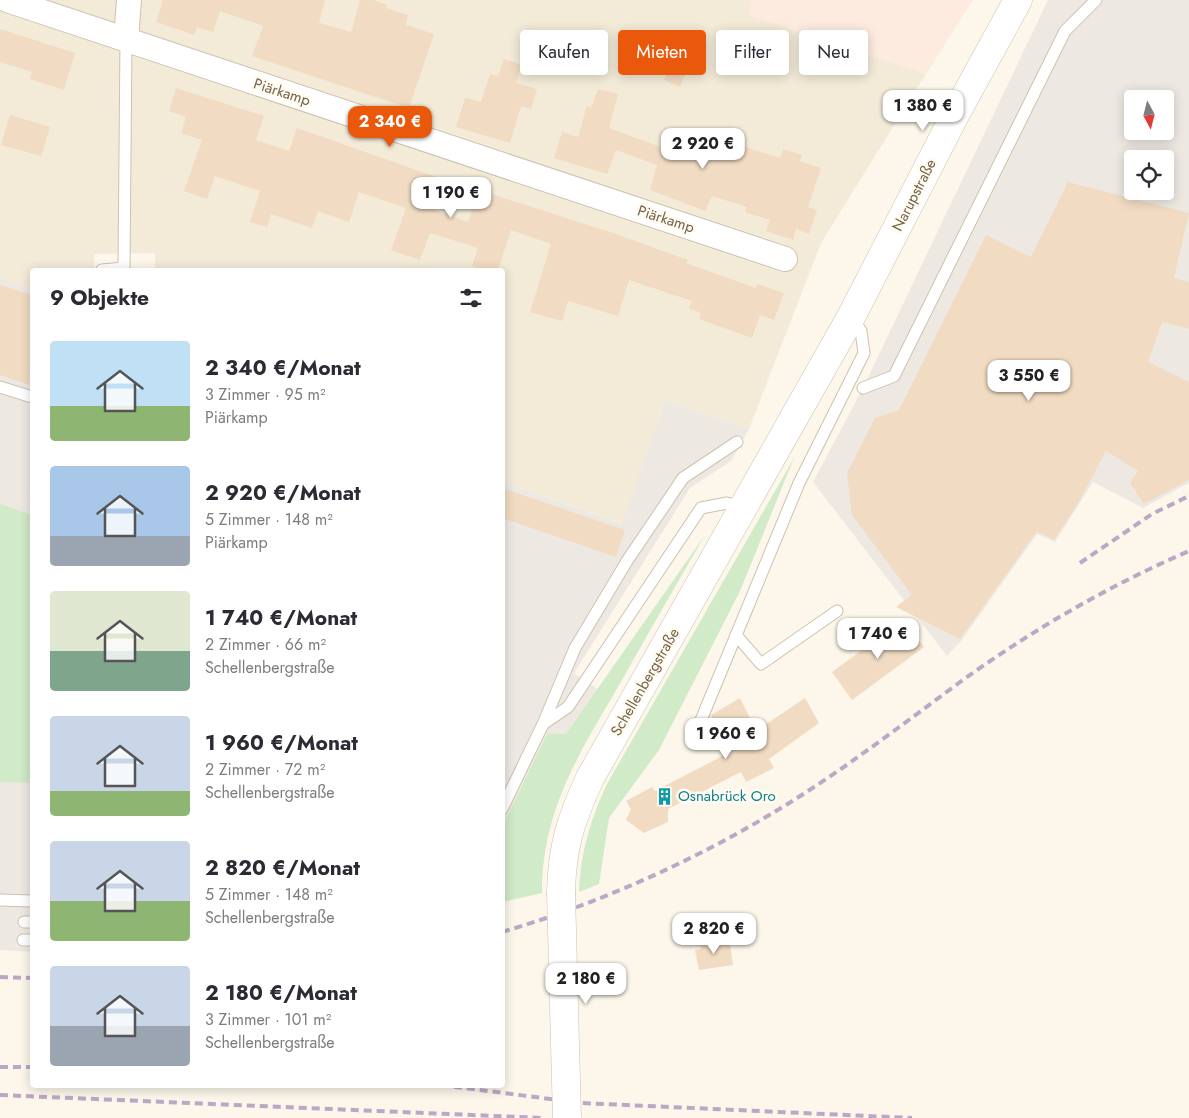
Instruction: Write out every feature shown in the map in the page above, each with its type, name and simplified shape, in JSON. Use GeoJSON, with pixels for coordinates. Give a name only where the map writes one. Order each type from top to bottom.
{"type":"FeatureCollection","features":[{"type":"Feature","properties":{"kind":"street","name":"Piärkamp"},"geometry":{"type":"LineString","coordinates":[[7,0],[785,259]]}},
{"type":"Feature","properties":{"kind":"street"},"geometry":{"type":"LineString","coordinates":[[126,40],[129,0]]}},
{"type":"Feature","properties":{"kind":"street","name":"Narupstraße"},"geometry":{"type":"LineString","coordinates":[[868,285],[955,115],[1018,0]]}},
{"type":"Feature","properties":{"kind":"street","name":"Schellenbergstraße"},"geometry":{"type":"LineString","coordinates":[[568,1118],[561,892],[565,848],[573,815],[590,778],[744,508],[868,285]]}},
{"type":"Feature","properties":{"kind":"lane"},"geometry":{"type":"LineString","coordinates":[[863,388],[894,376],[1065,31],[1096,0]]}},
{"type":"Feature","properties":{"kind":"lane"},"geometry":{"type":"LineString","coordinates":[[124,268],[126,40]]}},
{"type":"Feature","properties":{"kind":"lane"},"geometry":{"type":"LineString","coordinates":[[694,737],[799,483],[864,353],[861,331],[851,317]]}},
{"type":"Feature","properties":{"kind":"lane"},"geometry":{"type":"LineString","coordinates":[[0,386],[30,396]]}},
{"type":"Feature","properties":{"kind":"lane"},"geometry":{"type":"LineString","coordinates":[[505,804],[543,724],[575,648],[627,561],[683,478],[737,442]]}},
{"type":"Feature","properties":{"kind":"lane"},"geometry":{"type":"LineString","coordinates":[[543,724],[568,707],[700,508],[727,503],[744,508]]}},
{"type":"Feature","properties":{"kind":"lane"},"geometry":{"type":"LineString","coordinates":[[736,635],[761,664],[837,611]]}},
{"type":"Feature","properties":{"kind":"lane"},"geometry":{"type":"LineString","coordinates":[[0,900],[30,901]]}},
{"type":"Feature","properties":{"kind":"shaded area"},"geometry":{"type":"Polygon","coordinates":[[[0,0],[752,0],[749,15],[799,32],[799,75],[868,75],[868,55],[926,74],[821,243],[749,429],[665,401],[623,524],[505,483],[505,268],[155,268],[155,253],[94,254],[94,268],[30,268],[30,288],[0,278],[0,0]]]}},
{"type":"Feature","properties":{"kind":"shaded area"},"geometry":{"type":"Polygon","coordinates":[[[752,0],[973,0],[926,74],[868,55],[868,30],[799,30],[799,32],[748,15],[752,0]]]}},
{"type":"Feature","properties":{"kind":"shaded area"},"geometry":{"type":"Polygon","coordinates":[[[1048,0],[1189,0],[1189,483],[1143,508],[1093,482],[1055,542],[1037,534],[961,641],[947,656],[813,482],[863,388],[1048,0]]]}},
{"type":"Feature","properties":{"kind":"shaded area"},"geometry":{"type":"Polygon","coordinates":[[[0,278],[30,288],[30,952],[0,950],[0,278]]]}},
{"type":"Feature","properties":{"kind":"shaded area"},"geometry":{"type":"Polygon","coordinates":[[[665,401],[749,429],[731,461],[690,488],[574,673],[599,690],[566,735],[547,734],[505,821],[505,483],[622,524],[665,401]]]}},
{"type":"Feature","properties":{"kind":"green space"},"geometry":{"type":"Polygon","coordinates":[[[794,458],[740,591],[659,750],[609,818],[599,884],[579,892],[587,836],[607,784],[794,458]]]}},
{"type":"Feature","properties":{"kind":"green space"},"geometry":{"type":"Polygon","coordinates":[[[0,504],[30,514],[30,783],[0,782],[0,504]]]}},
{"type":"Feature","properties":{"kind":"green space"},"geometry":{"type":"Polygon","coordinates":[[[705,535],[592,731],[567,781],[549,834],[544,862],[542,893],[505,902],[505,821],[547,734],[566,734],[705,535]]]}},
{"type":"Feature","properties":{"kind":"building"},"geometry":{"type":"Polygon","coordinates":[[[163,0],[325,0],[319,23],[351,32],[360,0],[374,0],[387,5],[386,8],[408,15],[406,25],[434,34],[409,108],[252,56],[263,26],[220,11],[213,32],[197,27],[194,35],[156,22],[163,0]]]}},
{"type":"Feature","properties":{"kind":"building"},"geometry":{"type":"Polygon","coordinates":[[[0,29],[75,53],[64,90],[30,79],[32,72],[0,62],[0,29]]]}},
{"type":"Feature","properties":{"kind":"building"},"geometry":{"type":"Polygon","coordinates":[[[504,59],[520,64],[516,83],[537,89],[531,109],[521,106],[510,143],[456,127],[465,98],[481,102],[490,74],[498,76],[504,59]]]}},
{"type":"Feature","properties":{"kind":"building"},"geometry":{"type":"Polygon","coordinates":[[[666,75],[685,75],[680,87],[664,80],[666,75]]]}},
{"type":"Feature","properties":{"kind":"building"},"geometry":{"type":"Polygon","coordinates":[[[176,88],[264,116],[256,140],[289,151],[297,128],[442,179],[432,209],[468,222],[479,190],[613,233],[688,260],[686,263],[756,288],[757,284],[784,293],[774,320],[760,315],[752,338],[699,319],[701,313],[689,308],[692,301],[629,280],[618,316],[568,301],[562,321],[530,312],[551,244],[511,230],[499,268],[478,268],[472,266],[478,248],[430,233],[420,260],[391,250],[406,208],[359,192],[349,222],[318,211],[312,228],[271,214],[267,227],[250,222],[260,191],[215,176],[207,199],[184,191],[202,140],[181,133],[186,117],[169,111],[176,88]]]}},
{"type":"Feature","properties":{"kind":"building"},"geometry":{"type":"Polygon","coordinates":[[[598,89],[618,94],[609,128],[683,155],[692,130],[780,158],[783,149],[802,155],[800,161],[821,168],[808,207],[817,210],[809,234],[796,229],[793,240],[766,231],[770,220],[745,212],[747,207],[712,196],[705,211],[650,190],[657,165],[616,150],[607,174],[554,158],[562,132],[578,137],[587,106],[591,108],[598,89]]]}},
{"type":"Feature","properties":{"kind":"building"},"geometry":{"type":"Polygon","coordinates":[[[10,115],[50,127],[41,156],[1,145],[10,115]]]}},
{"type":"Feature","properties":{"kind":"building"},"geometry":{"type":"Polygon","coordinates":[[[1068,182],[1124,196],[1124,200],[1138,200],[1189,213],[1174,278],[1189,282],[1189,329],[1162,322],[1148,362],[1189,382],[1189,480],[1144,504],[1130,483],[1138,471],[1106,451],[1077,505],[1054,540],[1037,531],[960,639],[896,607],[912,595],[852,515],[847,473],[875,418],[899,410],[986,235],[1031,257],[1068,182]]]}},
{"type":"Feature","properties":{"kind":"building"},"geometry":{"type":"Polygon","coordinates":[[[0,285],[30,294],[30,385],[0,375],[0,285]]]}},
{"type":"Feature","properties":{"kind":"building"},"geometry":{"type":"Polygon","coordinates":[[[505,489],[625,530],[616,557],[505,519],[505,489]]]}},
{"type":"Feature","properties":{"kind":"building"},"geometry":{"type":"Polygon","coordinates":[[[903,620],[924,647],[852,700],[832,672],[903,620]]]}},
{"type":"Feature","properties":{"kind":"building"},"geometry":{"type":"Polygon","coordinates":[[[740,698],[756,731],[805,698],[819,723],[769,759],[774,768],[746,782],[741,772],[668,809],[668,822],[644,833],[626,820],[631,809],[626,801],[652,787],[655,791],[730,752],[711,715],[740,698]]]}},
{"type":"Feature","properties":{"kind":"building"},"geometry":{"type":"Polygon","coordinates":[[[722,939],[723,945],[730,944],[733,965],[699,970],[695,950],[701,949],[700,943],[722,939]]]}},
{"type":"Feature","properties":{"kind":"railway"},"geometry":{"type":"LineString","coordinates":[[1080,563],[1152,514],[1189,496]]}},
{"type":"Feature","properties":{"kind":"railway"},"geometry":{"type":"LineString","coordinates":[[505,931],[582,905],[621,889],[698,854],[736,834],[808,791],[956,685],[1040,629],[1098,595],[1189,551]]}},
{"type":"Feature","properties":{"kind":"railway"},"geometry":{"type":"LineString","coordinates":[[0,977],[30,978]]}},
{"type":"Feature","properties":{"kind":"railway"},"geometry":{"type":"LineString","coordinates":[[0,1067],[30,1067]]}},
{"type":"Feature","properties":{"kind":"railway"},"geometry":{"type":"LineString","coordinates":[[464,1088],[582,1103],[912,1118]]}},
{"type":"Feature","properties":{"kind":"railway"},"geometry":{"type":"LineString","coordinates":[[0,1095],[543,1118]]}},
{"type":"Feature","properties":{"kind":"place","name":"Osnabrück Oro"},"geometry":{"type":"Point","coordinates":[664,796]}}]}
